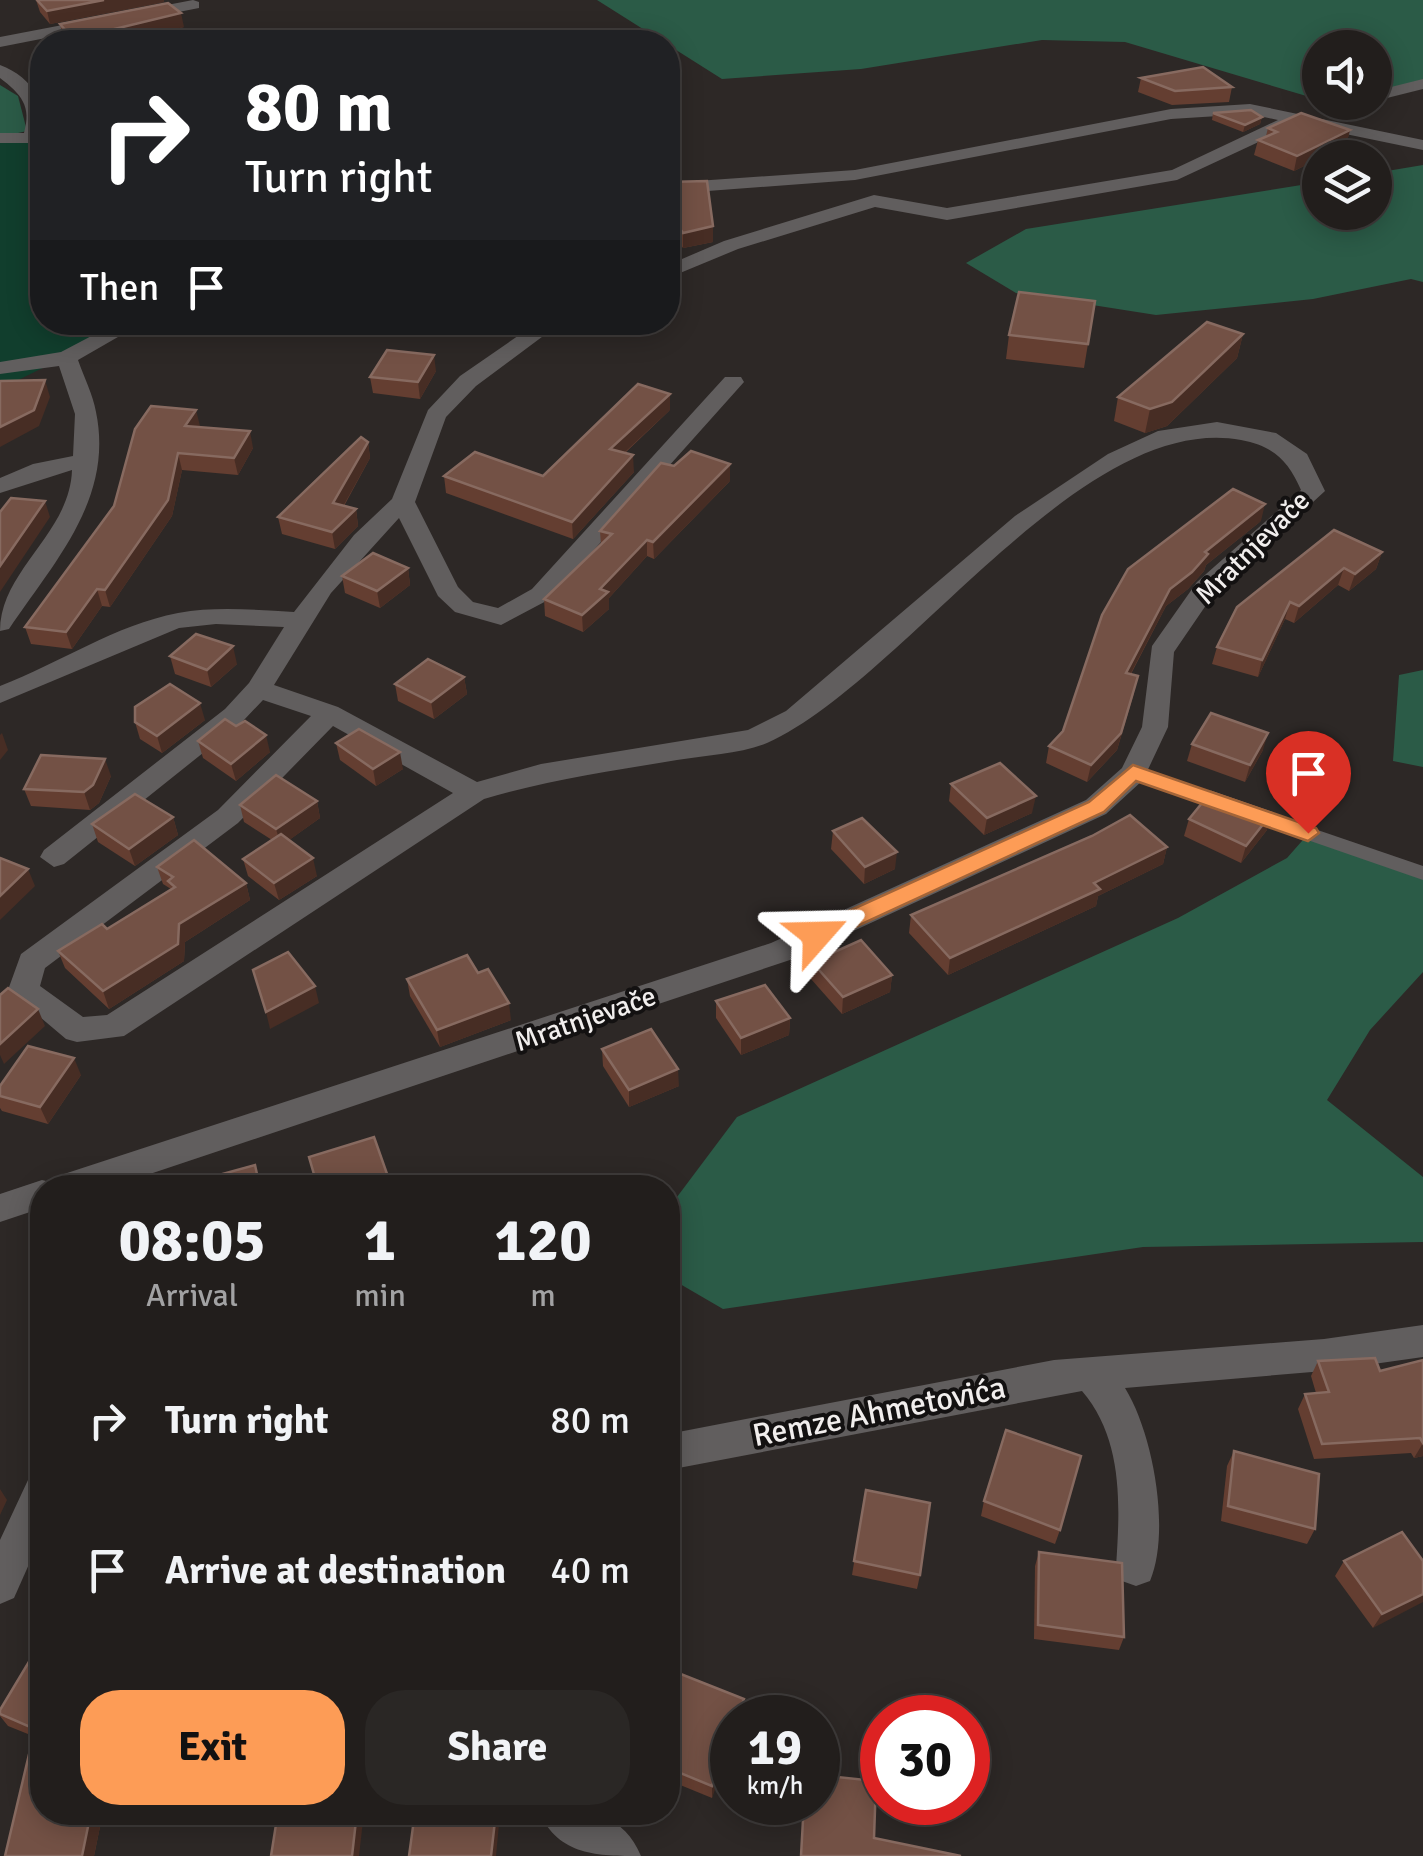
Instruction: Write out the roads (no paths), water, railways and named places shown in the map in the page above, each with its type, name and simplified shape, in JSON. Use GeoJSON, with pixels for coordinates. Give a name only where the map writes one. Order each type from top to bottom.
{"type":"FeatureCollection","features":[{"type":"Feature","properties":{"kind":"street"},"geometry":{"type":"LineString","coordinates":[[63,30],[193,5]]}},
{"type":"Feature","properties":{"kind":"street"},"geometry":{"type":"LineString","coordinates":[[0,42],[30,36]]}},
{"type":"Feature","properties":{"kind":"street"},"geometry":{"type":"LineString","coordinates":[[0,70],[30,92]]}},
{"type":"Feature","properties":{"kind":"street"},"geometry":{"type":"LineString","coordinates":[[1392,92],[1423,84]]}},
{"type":"Feature","properties":{"kind":"street"},"geometry":{"type":"LineString","coordinates":[[680,187],[855,175],[1171,114],[1302,106]]}},
{"type":"Feature","properties":{"kind":"street"},"geometry":{"type":"LineString","coordinates":[[1250,109],[1423,145]]}},
{"type":"Feature","properties":{"kind":"street"},"geometry":{"type":"LineString","coordinates":[[680,267],[731,245],[874,200],[946,214],[1177,175],[1296,118]]}},
{"type":"Feature","properties":{"kind":"street"},"geometry":{"type":"LineString","coordinates":[[0,138],[30,140]]}},
{"type":"Feature","properties":{"kind":"street"},"geometry":{"type":"LineString","coordinates":[[855,175],[874,200]]}},
{"type":"Feature","properties":{"kind":"street"},"geometry":{"type":"LineString","coordinates":[[0,368],[67,358],[110,335]]}},
{"type":"Feature","properties":{"kind":"street"},"geometry":{"type":"LineString","coordinates":[[54,857],[234,715],[258,690],[298,620],[362,540],[403,502],[436,415],[509,348],[530,335]]}},
{"type":"Feature","properties":{"kind":"street"},"geometry":{"type":"LineString","coordinates":[[0,623],[71,520],[84,493],[86,414],[67,358]]}},
{"type":"Feature","properties":{"kind":"street"},"geometry":{"type":"LineString","coordinates":[[403,502],[448,592],[464,607],[501,616],[542,594],[732,382]]}},
{"type":"Feature","properties":{"kind":"street","name":"Mratnjevače"},"geometry":{"type":"LineString","coordinates":[[103,1175],[782,951],[1096,807],[1133,772],[1154,726],[1161,652],[1206,587],[1313,491],[1298,459],[1268,438],[1217,429],[1166,436],[1116,459],[1023,520],[795,717],[754,738],[541,772],[474,792],[112,1027],[77,1030],[23,990],[32,962],[229,814],[301,750],[329,713]]}},
{"type":"Feature","properties":{"kind":"street"},"geometry":{"type":"LineString","coordinates":[[0,486],[41,469],[84,462]]}},
{"type":"Feature","properties":{"kind":"street"},"geometry":{"type":"LineString","coordinates":[[0,695],[48,679],[136,634],[168,624],[204,617],[298,620]]}},
{"type":"Feature","properties":{"kind":"street"},"geometry":{"type":"LineString","coordinates":[[258,690],[329,713],[474,792]]}},
{"type":"Feature","properties":{"kind":"street"},"geometry":{"type":"LineString","coordinates":[[0,1208],[30,1198]]}},
{"type":"Feature","properties":{"kind":"street","name":"Remze Ahmetovića"},"geometry":{"type":"LineString","coordinates":[[680,1450],[1054,1377],[1324,1355],[1423,1341]]}},
{"type":"Feature","properties":{"kind":"street"},"geometry":{"type":"LineString","coordinates":[[1091,1375],[1116,1406],[1127,1446],[1139,1509],[1136,1568]]}},
{"type":"Feature","properties":{"kind":"street"},"geometry":{"type":"LineString","coordinates":[[0,1584],[30,1519]]}},
{"type":"Feature","properties":{"kind":"street"},"geometry":{"type":"LineString","coordinates":[[578,1825],[618,1856]]}},
{"type":"Feature","properties":{"kind":"lane"},"geometry":{"type":"LineString","coordinates":[[1133,772],[1423,873]]}}]}
